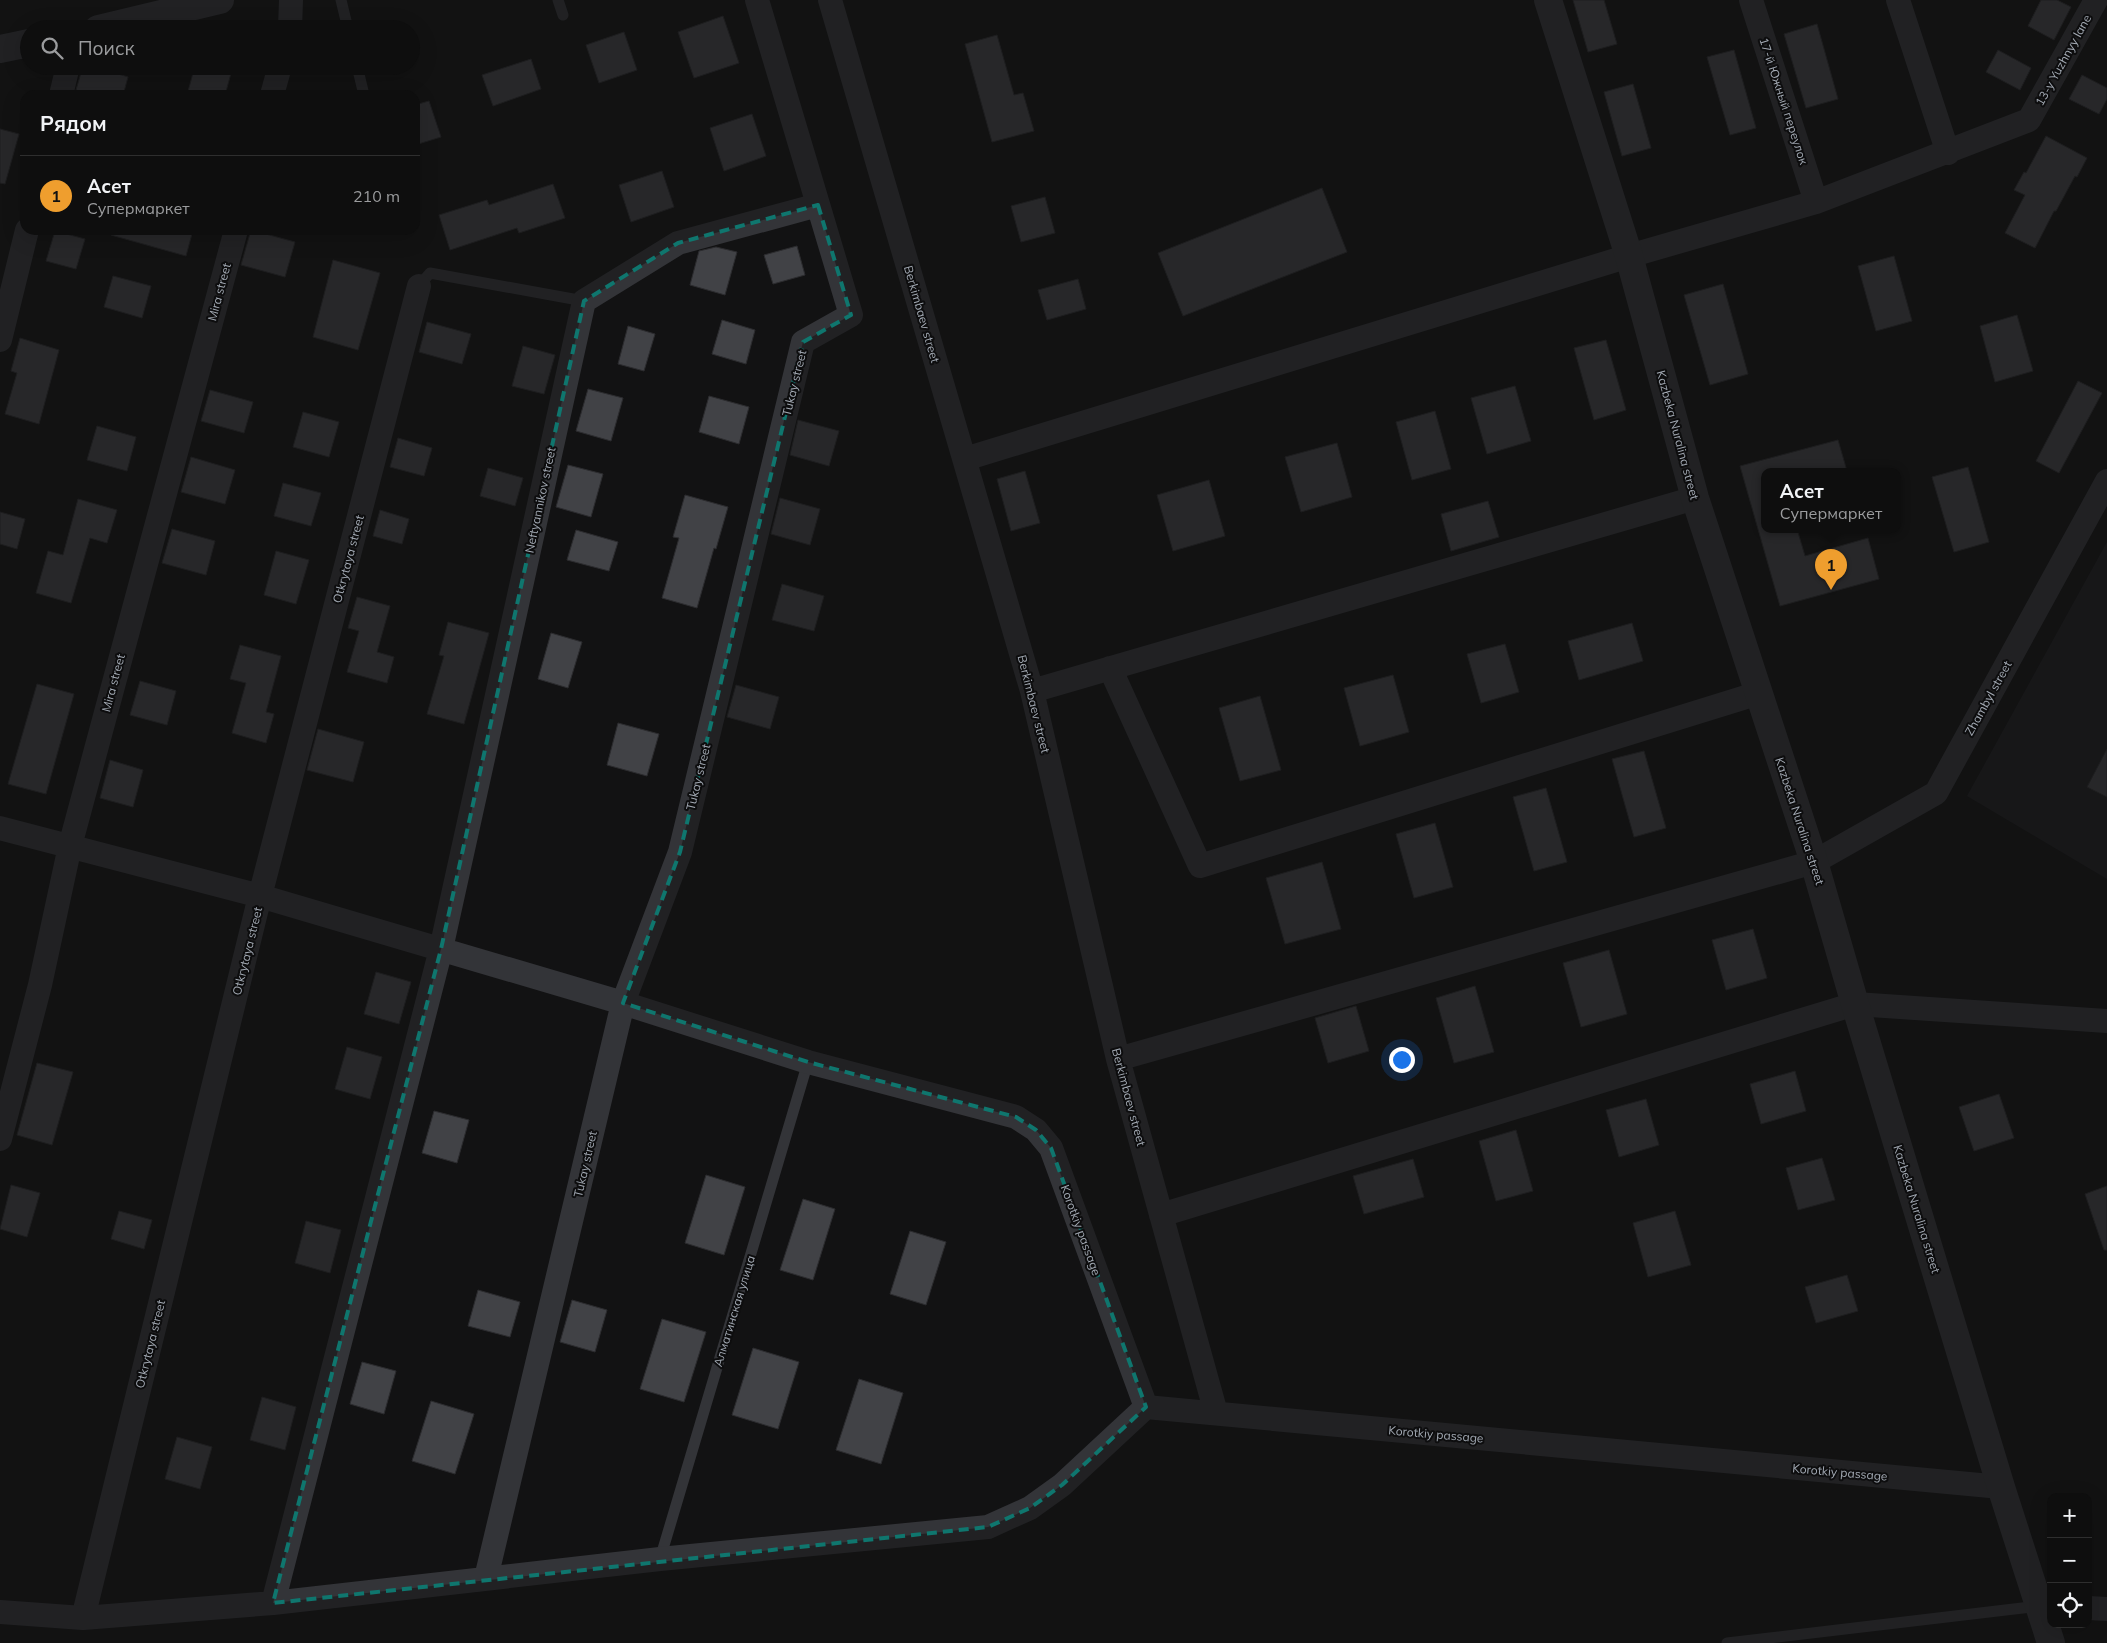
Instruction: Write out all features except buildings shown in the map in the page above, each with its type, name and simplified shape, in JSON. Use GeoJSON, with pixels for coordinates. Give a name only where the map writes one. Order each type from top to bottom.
{"type":"FeatureCollection","features":[{"type":"Feature","properties":{"kind":"street"},"geometry":{"type":"LineString","coordinates":[[136,20],[220,0]]}},
{"type":"Feature","properties":{"kind":"street"},"geometry":{"type":"LineString","coordinates":[[291,0],[292,20]]}},
{"type":"Feature","properties":{"kind":"street","name":"Tukay street"},"geometry":{"type":"LineString","coordinates":[[486,1578],[623,1003],[680,852],[803,342],[851,315],[757,0]]}},
{"type":"Feature","properties":{"kind":"street","name":"Berkimbaev street"},"geometry":{"type":"LineString","coordinates":[[830,0],[1032,691],[1118,1058],[1216,1413]]}},
{"type":"Feature","properties":{"kind":"street","name":"Kazbeka Nuralina street"},"geometry":{"type":"LineString","coordinates":[[1548,0],[1629,256],[1695,498],[1814,862],[2001,1487],[2045,1606],[2051,1643]]}},
{"type":"Feature","properties":{"kind":"street","name":"17-й Южный переулок"},"geometry":{"type":"LineString","coordinates":[[1751,0],[1816,202]]}},
{"type":"Feature","properties":{"kind":"street"},"geometry":{"type":"LineString","coordinates":[[965,459],[1629,256],[1816,202],[1948,153],[1898,0]]}},
{"type":"Feature","properties":{"kind":"street","name":"13-y Yuzhnyy lane"},"geometry":{"type":"LineString","coordinates":[[1948,153],[2029,120],[2096,0]]}},
{"type":"Feature","properties":{"kind":"street"},"geometry":{"type":"LineString","coordinates":[[0,49],[20,45]]}},
{"type":"Feature","properties":{"kind":"street"},"geometry":{"type":"LineString","coordinates":[[61,90],[66,75]]}},
{"type":"Feature","properties":{"kind":"street"},"geometry":{"type":"LineString","coordinates":[[273,90],[278,75]]}},
{"type":"Feature","properties":{"kind":"street"},"geometry":{"type":"LineString","coordinates":[[584,301],[678,243],[818,205]]}},
{"type":"Feature","properties":{"kind":"street"},"geometry":{"type":"LineString","coordinates":[[0,340],[26,235]]}},
{"type":"Feature","properties":{"kind":"street","name":"Mira street"},"geometry":{"type":"LineString","coordinates":[[0,1139],[40,985],[70,846],[235,235]]}},
{"type":"Feature","properties":{"kind":"street","name":"Otkrytaya street"},"geometry":{"type":"LineString","coordinates":[[83,1618],[260,896],[419,286]]}},
{"type":"Feature","properties":{"kind":"street","name":"Neftyannikov street"},"geometry":{"type":"LineString","coordinates":[[273,1603],[441,949],[584,301]]}},
{"type":"Feature","properties":{"kind":"street","name":"Zhambyl street"},"geometry":{"type":"LineString","coordinates":[[1118,1058],[1814,862],[1936,793],[2107,481]]}},
{"type":"Feature","properties":{"kind":"street"},"geometry":{"type":"LineString","coordinates":[[1032,691],[1695,498]]}},
{"type":"Feature","properties":{"kind":"street"},"geometry":{"type":"LineString","coordinates":[[1110,668],[1200,866],[1759,693]]}},
{"type":"Feature","properties":{"kind":"street"},"geometry":{"type":"LineString","coordinates":[[0,828],[260,896],[623,1003],[808,1062]]}},
{"type":"Feature","properties":{"kind":"street"},"geometry":{"type":"LineString","coordinates":[[1161,1215],[1855,1004],[2107,1021]]}},
{"type":"Feature","properties":{"kind":"street","name":"Korotkiy passage"},"geometry":{"type":"LineString","coordinates":[[808,1062],[1016,1117],[1036,1130],[1051,1148],[1146,1407],[2001,1487]]}},
{"type":"Feature","properties":{"kind":"street"},"geometry":{"type":"LineString","coordinates":[[0,1612],[83,1618],[273,1603],[660,1559],[988,1527],[1030,1508],[1062,1485],[1146,1407]]}},
{"type":"Feature","properties":{"kind":"street"},"geometry":{"type":"LineString","coordinates":[[2092,1608],[2107,1609]]}},
{"type":"Feature","properties":{"kind":"lane"},"geometry":{"type":"LineString","coordinates":[[341,0],[346,20]]}},
{"type":"Feature","properties":{"kind":"lane"},"geometry":{"type":"LineString","coordinates":[[558,0],[563,15]]}},
{"type":"Feature","properties":{"kind":"lane"},"geometry":{"type":"LineString","coordinates":[[359,75],[363,90]]}},
{"type":"Feature","properties":{"kind":"lane"},"geometry":{"type":"LineString","coordinates":[[419,286],[430,273],[584,301]]}},
{"type":"Feature","properties":{"kind":"lane","name":"Алматинская улица"},"geometry":{"type":"LineString","coordinates":[[660,1559],[808,1062]]}},
{"type":"Feature","properties":{"kind":"lane"},"geometry":{"type":"LineString","coordinates":[[1726,1643],[2045,1606]]}},
{"type":"Feature","properties":{"kind":"highlighted area"},"geometry":{"type":"Polygon","coordinates":[[[818,205],[851,315],[803,342],[680,852],[623,1003],[808,1062],[1016,1117],[1036,1130],[1051,1148],[1146,1407],[1062,1485],[1030,1508],[988,1527],[273,1603],[441,949],[584,301],[678,243],[818,205]]]}},
{"type":"Feature","properties":{"kind":"shaded area"},"geometry":{"type":"Polygon","coordinates":[[[2107,542],[2107,879],[1967,796],[2107,542]]]}},
{"type":"Feature","properties":{"kind":"place","name":"Асет"},"geometry":{"type":"Point","coordinates":[1831,590]}}]}
